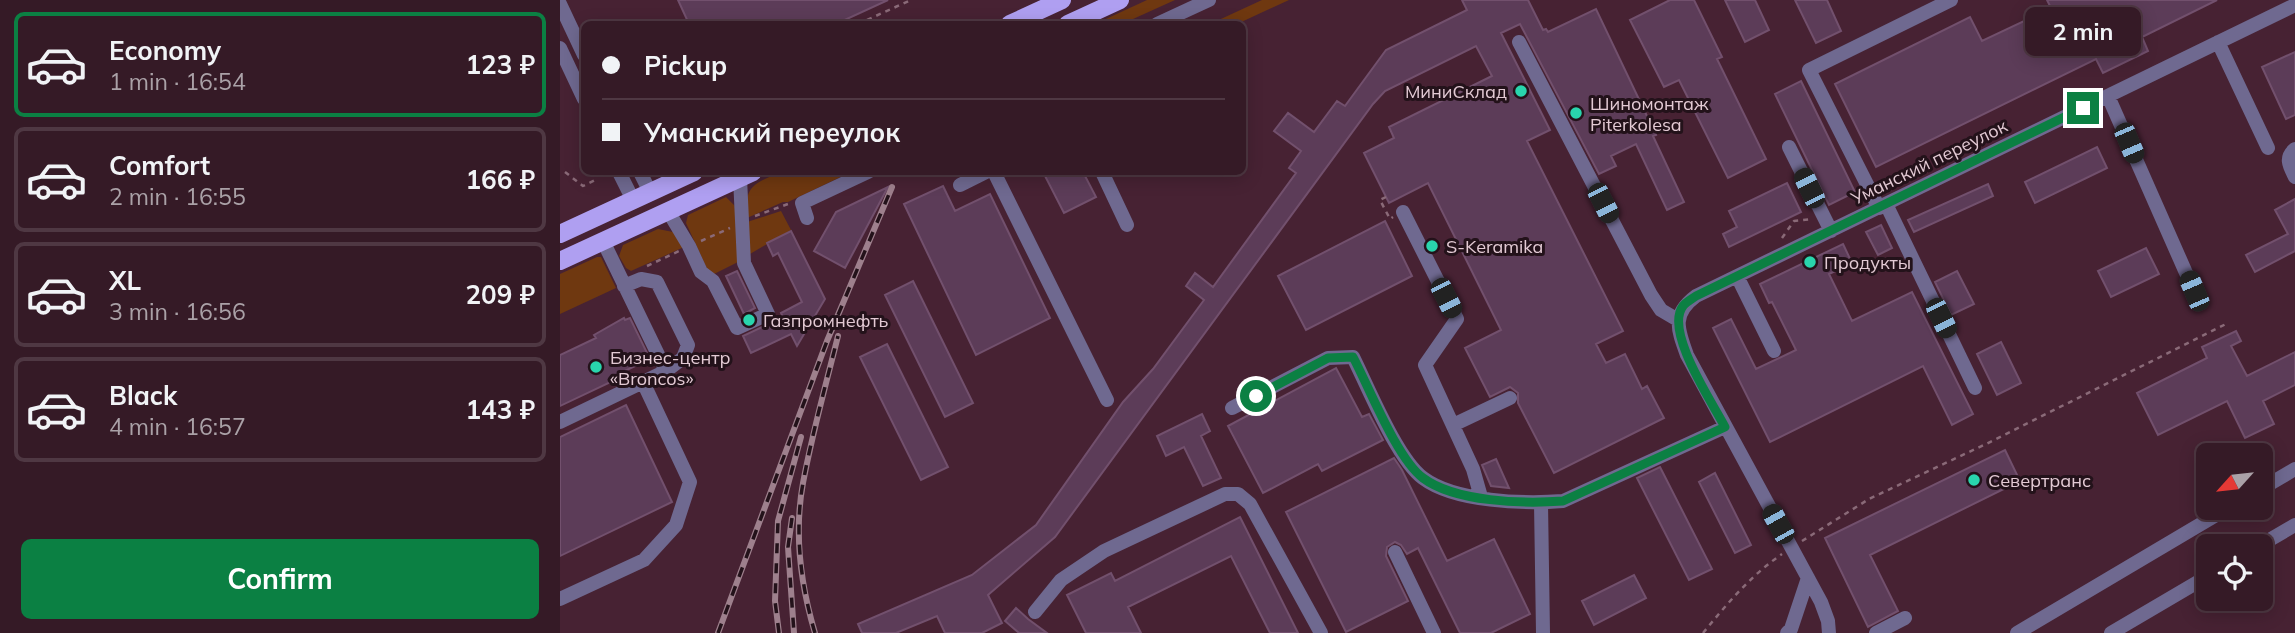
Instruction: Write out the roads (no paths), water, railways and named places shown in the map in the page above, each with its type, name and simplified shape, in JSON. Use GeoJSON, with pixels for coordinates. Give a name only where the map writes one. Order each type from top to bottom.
{"type":"FeatureCollection","features":[{"type":"Feature","properties":{"kind":"main road"},"geometry":{"type":"LineString","coordinates":[[1016,21],[1062,0]]}},
{"type":"Feature","properties":{"kind":"main road"},"geometry":{"type":"LineString","coordinates":[[1074,21],[1120,0]]}},
{"type":"Feature","properties":{"kind":"main road"},"geometry":{"type":"LineString","coordinates":[[560,233],[687,175]]}},
{"type":"Feature","properties":{"kind":"main road"},"geometry":{"type":"LineString","coordinates":[[560,261],[746,175]]}},
{"type":"Feature","properties":{"kind":"street"},"geometry":{"type":"LineString","coordinates":[[1164,21],[1209,0]]}},
{"type":"Feature","properties":{"kind":"street"},"geometry":{"type":"LineString","coordinates":[[1951,0],[1809,70],[1975,388]]}},
{"type":"Feature","properties":{"kind":"street"},"geometry":{"type":"LineString","coordinates":[[560,4],[581,49]]}},
{"type":"Feature","properties":{"kind":"street","name":"Уманский переулок"},"geometry":{"type":"LineString","coordinates":[[1678,320],[1683,306],[1696,296],[2295,5]]}},
{"type":"Feature","properties":{"kind":"street"},"geometry":{"type":"LineString","coordinates":[[1519,42],[1651,295],[1661,310],[1678,320],[1680,337],[1687,355],[1821,602],[1829,633]]}},
{"type":"Feature","properties":{"kind":"street"},"geometry":{"type":"LineString","coordinates":[[2218,42],[2268,148]]}},
{"type":"Feature","properties":{"kind":"street"},"geometry":{"type":"LineString","coordinates":[[560,48],[581,93]]}},
{"type":"Feature","properties":{"kind":"street"},"geometry":{"type":"LineString","coordinates":[[2108,96],[2194,291]]}},
{"type":"Feature","properties":{"kind":"street"},"geometry":{"type":"LineString","coordinates":[[1789,147],[1831,231]]}},
{"type":"Feature","properties":{"kind":"street"},"geometry":{"type":"LineString","coordinates":[[2295,149],[2288,162],[2295,177]]}},
{"type":"Feature","properties":{"kind":"street"},"geometry":{"type":"LineString","coordinates":[[621,175],[633,200]]}},
{"type":"Feature","properties":{"kind":"street"},"geometry":{"type":"LineString","coordinates":[[642,175],[650,192]]}},
{"type":"Feature","properties":{"kind":"street"},"geometry":{"type":"LineString","coordinates":[[668,211],[701,272],[713,281],[737,328],[768,314],[744,263],[741,223],[746,175]]}},
{"type":"Feature","properties":{"kind":"street"},"geometry":{"type":"LineString","coordinates":[[804,211],[863,175]]}},
{"type":"Feature","properties":{"kind":"street"},"geometry":{"type":"LineString","coordinates":[[960,184],[980,175]]}},
{"type":"Feature","properties":{"kind":"street"},"geometry":{"type":"LineString","coordinates":[[995,175],[1107,400]]}},
{"type":"Feature","properties":{"kind":"street"},"geometry":{"type":"LineString","coordinates":[[1103,175],[1127,225]]}},
{"type":"Feature","properties":{"kind":"street"},"geometry":{"type":"LineString","coordinates":[[1403,212],[1457,319],[1425,365],[1473,469],[1481,497]]}},
{"type":"Feature","properties":{"kind":"street"},"geometry":{"type":"LineString","coordinates":[[603,241],[666,371]]}},
{"type":"Feature","properties":{"kind":"street"},"geometry":{"type":"LineString","coordinates":[[1737,276],[1773,351]]}},
{"type":"Feature","properties":{"kind":"street"},"geometry":{"type":"LineString","coordinates":[[560,422],[666,371],[683,358],[688,345],[657,282],[642,279],[624,286]]}},
{"type":"Feature","properties":{"kind":"street"},"geometry":{"type":"LineString","coordinates":[[1232,408],[1328,358],[1353,357],[1397,446],[1421,477],[1445,491],[1541,503],[1563,501],[1725,427]]}},
{"type":"Feature","properties":{"kind":"street"},"geometry":{"type":"LineString","coordinates":[[560,599],[644,560],[676,525],[690,482],[643,382]]}},
{"type":"Feature","properties":{"kind":"street"},"geometry":{"type":"LineString","coordinates":[[1453,425],[1510,398]]}},
{"type":"Feature","properties":{"kind":"street"},"geometry":{"type":"LineString","coordinates":[[2273,482],[2295,470]]}},
{"type":"Feature","properties":{"kind":"street"},"geometry":{"type":"LineString","coordinates":[[1035,612],[1060,580],[1104,551],[1225,494],[1238,494],[1250,504],[1321,633]]}},
{"type":"Feature","properties":{"kind":"street"},"geometry":{"type":"LineString","coordinates":[[1541,503],[1543,633]]}},
{"type":"Feature","properties":{"kind":"street"},"geometry":{"type":"LineString","coordinates":[[2017,633],[2208,520]]}},
{"type":"Feature","properties":{"kind":"street"},"geometry":{"type":"LineString","coordinates":[[2273,538],[2295,525]]}},
{"type":"Feature","properties":{"kind":"street"},"geometry":{"type":"LineString","coordinates":[[1395,552],[1434,633]]}},
{"type":"Feature","properties":{"kind":"street"},"geometry":{"type":"LineString","coordinates":[[1790,632],[1808,578]]}},
{"type":"Feature","properties":{"kind":"street"},"geometry":{"type":"LineString","coordinates":[[2111,633],[2196,583]]}},
{"type":"Feature","properties":{"kind":"street"},"geometry":{"type":"LineString","coordinates":[[1876,633],[1905,618]]}},
{"type":"Feature","properties":{"kind":"railway"},"geometry":{"type":"LineString","coordinates":[[718,633],[827,341],[892,187]]}},
{"type":"Feature","properties":{"kind":"railway"},"geometry":{"type":"LineString","coordinates":[[815,633],[800,559],[800,502],[838,336]]}},
{"type":"Feature","properties":{"kind":"railway"},"geometry":{"type":"LineString","coordinates":[[779,633],[775,601],[778,521],[801,437]]}},
{"type":"Feature","properties":{"kind":"railway"},"geometry":{"type":"LineString","coordinates":[[792,518],[788,547],[794,633]]}},
{"type":"Feature","properties":{"kind":"place","name":"МиниСклад"},"geometry":{"type":"Point","coordinates":[1521,91]}},
{"type":"Feature","properties":{"kind":"place","name":"Шиномонтаж Piterkolesa"},"geometry":{"type":"Point","coordinates":[1576,113]}},
{"type":"Feature","properties":{"kind":"place","name":"S-Keramika"},"geometry":{"type":"Point","coordinates":[1432,246]}},
{"type":"Feature","properties":{"kind":"place","name":"Продукты"},"geometry":{"type":"Point","coordinates":[1810,262]}},
{"type":"Feature","properties":{"kind":"place","name":"Газпромнефть"},"geometry":{"type":"Point","coordinates":[749,320]}},
{"type":"Feature","properties":{"kind":"place","name":"Бизнес-центр «Broncos»"},"geometry":{"type":"Point","coordinates":[596,367]}},
{"type":"Feature","properties":{"kind":"place","name":"Севертранс"},"geometry":{"type":"Point","coordinates":[1974,480]}}]}
